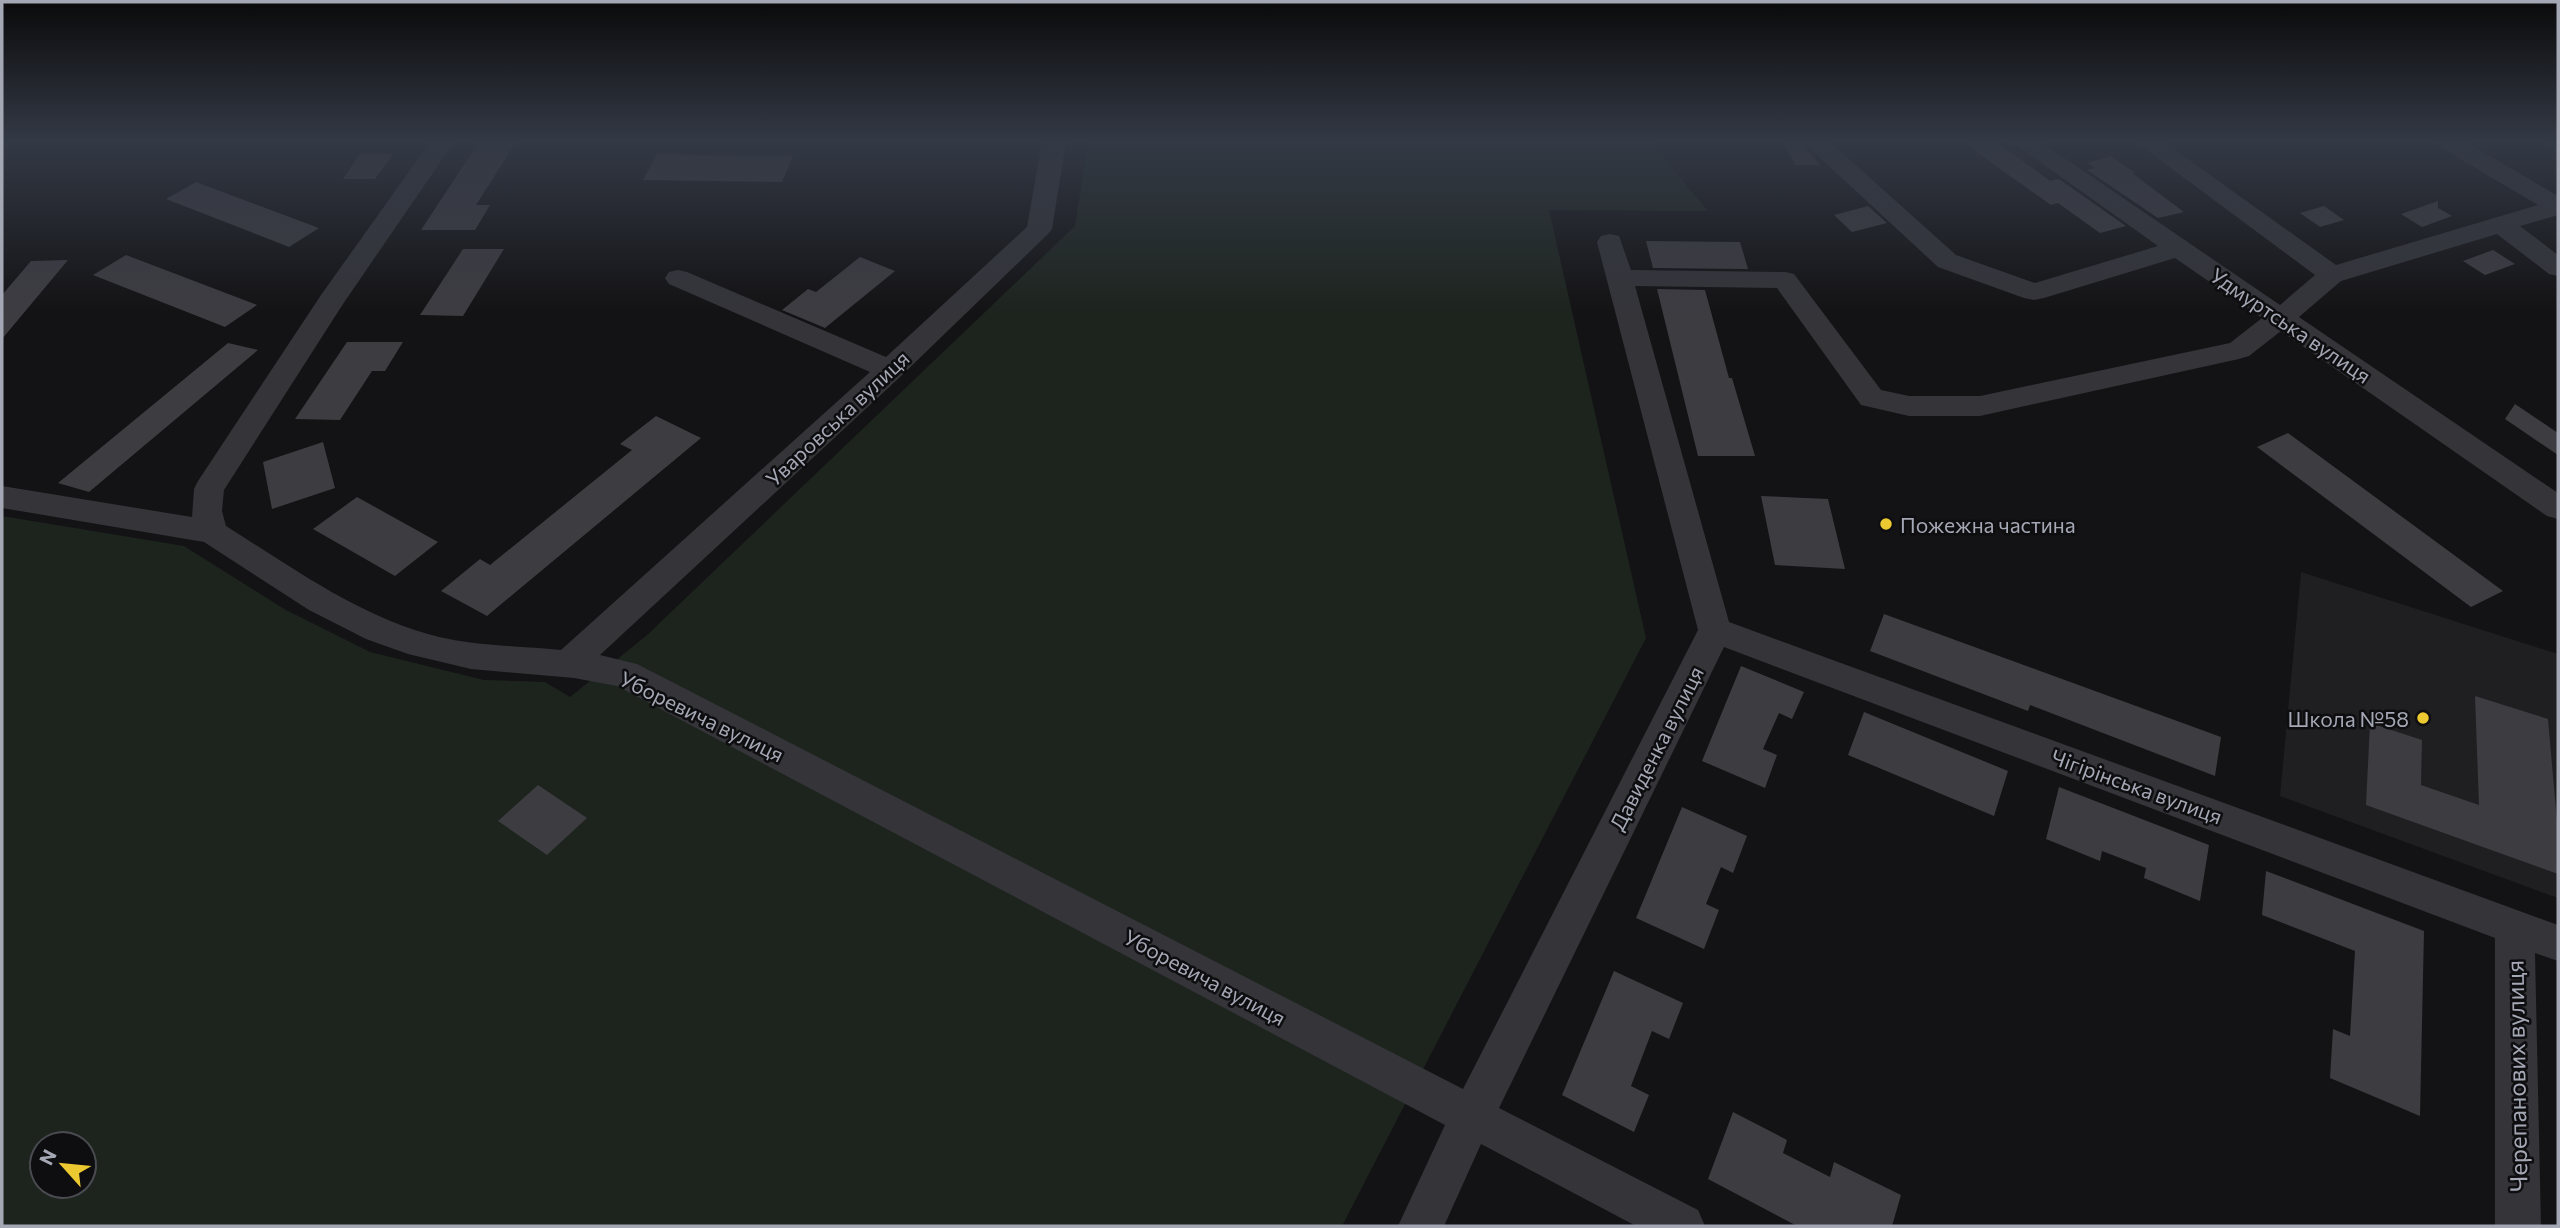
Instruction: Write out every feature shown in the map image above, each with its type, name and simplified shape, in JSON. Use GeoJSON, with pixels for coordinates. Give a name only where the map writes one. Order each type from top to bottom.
{"type":"FeatureCollection","features":[{"type":"Feature","properties":{"kind":"street"},"geometry":{"type":"LineString","coordinates":[[2,498],[212,532],[206,511],[209,489],[331,302],[402,199]]}},
{"type":"Feature","properties":{"kind":"street","name":"Уваровська вулиця"},"geometry":{"type":"LineString","coordinates":[[568,664],[890,370],[1039,229],[1044,199]]}},
{"type":"Feature","properties":{"kind":"street"},"geometry":{"type":"LineString","coordinates":[[1879,199],[1947,261],[2034,292],[2179,248]]}},
{"type":"Feature","properties":{"kind":"street","name":"Удмуртська вулиця"},"geometry":{"type":"LineString","coordinates":[[2108,199],[2558,509]]}},
{"type":"Feature","properties":{"kind":"street"},"geometry":{"type":"LineString","coordinates":[[2227,199],[2332,275]]}},
{"type":"Feature","properties":{"kind":"street"},"geometry":{"type":"LineString","coordinates":[[1620,278],[1786,280],[1871,398],[1909,406],[1980,406],[2239,349],[2332,275],[2558,206]]}},
{"type":"Feature","properties":{"kind":"street"},"geometry":{"type":"LineString","coordinates":[[2501,224],[2558,268]]}},
{"type":"Feature","properties":{"kind":"street"},"geometry":{"type":"LineString","coordinates":[[1610,242],[1715,630]]}},
{"type":"Feature","properties":{"kind":"street"},"geometry":{"type":"LineString","coordinates":[[678,278],[890,370]]}},
{"type":"Feature","properties":{"kind":"street","name":"Уборевича вулиця"},"geometry":{"type":"LineString","coordinates":[[212,532],[303,591],[384,632],[439,650],[568,664],[625,674],[1682,1226]]}},
{"type":"Feature","properties":{"kind":"street","name":"Чiгiрiнська вулиця"},"geometry":{"type":"LineString","coordinates":[[1715,630],[2558,943]]}},
{"type":"Feature","properties":{"kind":"street","name":"Давиденка вулиця"},"geometry":{"type":"LineString","coordinates":[[1421,1226],[1472,1116],[1715,630]]}},
{"type":"Feature","properties":{"kind":"street","name":"Черепанових вулиця"},"geometry":{"type":"LineString","coordinates":[[2515,926],[2518,1226]]}},
{"type":"Feature","properties":{"kind":"shaded area"},"geometry":{"type":"Polygon","coordinates":[[[1079,199],[1698,199],[1708,211],[1549,210],[1646,638],[1342,1226],[2,1226],[2,516],[184,546],[286,610],[370,652],[484,680],[545,682],[570,697],[646,636],[1075,226],[1079,199]]]}},
{"type":"Feature","properties":{"kind":"shaded area","name":"Школа №58"},"geometry":{"type":"Polygon","coordinates":[[[2301,572],[2558,654],[2558,898],[2280,796],[2301,572]]]}},
{"type":"Feature","properties":{"kind":"building"},"geometry":{"type":"Polygon","coordinates":[[[167,199],[242,199],[319,228],[289,247],[167,199]]]}},
{"type":"Feature","properties":{"kind":"building"},"geometry":{"type":"Polygon","coordinates":[[[441,199],[480,199],[476,205],[490,205],[475,230],[421,230],[441,199]]]}},
{"type":"Feature","properties":{"kind":"building"},"geometry":{"type":"Polygon","coordinates":[[[2043,199],[2088,199],[2126,226],[2100,233],[2058,203],[2051,205],[2043,199]]]}},
{"type":"Feature","properties":{"kind":"building"},"geometry":{"type":"Polygon","coordinates":[[[2130,199],[2167,199],[2184,212],[2158,218],[2130,199]]]}},
{"type":"Feature","properties":{"kind":"building"},"geometry":{"type":"Polygon","coordinates":[[[2438,201],[2438,208],[2452,216],[2422,227],[2401,214],[2438,201]]]}},
{"type":"Feature","properties":{"kind":"building"},"geometry":{"type":"Polygon","coordinates":[[[1868,206],[1887,223],[1852,232],[1834,215],[1868,206]]]}},
{"type":"Feature","properties":{"kind":"building"},"geometry":{"type":"Polygon","coordinates":[[[2324,206],[2344,220],[2320,227],[2300,213],[2324,206]]]}},
{"type":"Feature","properties":{"kind":"building"},"geometry":{"type":"Polygon","coordinates":[[[1646,241],[1740,242],[1748,269],[1653,268],[1646,241]]]}},
{"type":"Feature","properties":{"kind":"building"},"geometry":{"type":"Polygon","coordinates":[[[463,249],[504,249],[463,316],[420,315],[463,249]]]}},
{"type":"Feature","properties":{"kind":"building"},"geometry":{"type":"Polygon","coordinates":[[[2493,250],[2515,264],[2485,275],[2463,261],[2493,250]]]}},
{"type":"Feature","properties":{"kind":"building"},"geometry":{"type":"Polygon","coordinates":[[[126,255],[257,305],[225,327],[93,275],[126,255]]]}},
{"type":"Feature","properties":{"kind":"building"},"geometry":{"type":"Polygon","coordinates":[[[860,257],[895,271],[825,328],[782,310],[808,289],[816,292],[860,257]]]}},
{"type":"Feature","properties":{"kind":"building"},"geometry":{"type":"Polygon","coordinates":[[[68,260],[2,339],[2,295],[31,261],[68,260]]]}},
{"type":"Feature","properties":{"kind":"building"},"geometry":{"type":"Polygon","coordinates":[[[1657,289],[1705,290],[1729,378],[1732,378],[1755,456],[1698,456],[1657,289]]]}},
{"type":"Feature","properties":{"kind":"building"},"geometry":{"type":"Polygon","coordinates":[[[347,342],[403,342],[385,371],[372,371],[340,420],[295,419],[347,342]]]}},
{"type":"Feature","properties":{"kind":"building"},"geometry":{"type":"Polygon","coordinates":[[[228,343],[258,350],[89,492],[58,483],[228,343]]]}},
{"type":"Feature","properties":{"kind":"building"},"geometry":{"type":"Polygon","coordinates":[[[2515,404],[2558,433],[2558,455],[2505,419],[2515,404]]]}},
{"type":"Feature","properties":{"kind":"building"},"geometry":{"type":"Polygon","coordinates":[[[656,416],[701,438],[487,616],[441,591],[480,559],[490,565],[632,450],[620,444],[656,416]]]}},
{"type":"Feature","properties":{"kind":"building"},"geometry":{"type":"Polygon","coordinates":[[[2288,433],[2503,591],[2471,607],[2257,447],[2288,433]]]}},
{"type":"Feature","properties":{"kind":"building"},"geometry":{"type":"Polygon","coordinates":[[[323,442],[335,488],[272,509],[263,462],[323,442]]]}},
{"type":"Feature","properties":{"kind":"building"},"geometry":{"type":"Polygon","coordinates":[[[1761,496],[1828,499],[1845,569],[1775,565],[1761,496]]]}},
{"type":"Feature","properties":{"kind":"building"},"geometry":{"type":"Polygon","coordinates":[[[357,497],[438,542],[395,576],[313,529],[357,497]]]}},
{"type":"Feature","properties":{"kind":"building"},"geometry":{"type":"Polygon","coordinates":[[[1884,614],[2221,737],[2215,776],[2030,705],[2028,711],[1870,651],[1884,614]]]}},
{"type":"Feature","properties":{"kind":"building"},"geometry":{"type":"Polygon","coordinates":[[[1741,666],[1804,692],[1792,719],[1779,713],[1763,749],[1777,755],[1765,788],[1702,761],[1741,666]]]}},
{"type":"Feature","properties":{"kind":"building"},"geometry":{"type":"Polygon","coordinates":[[[2475,696],[2548,719],[2558,833],[2558,874],[2366,805],[2370,723],[2422,740],[2421,785],[2479,805],[2475,696]]]}},
{"type":"Feature","properties":{"kind":"building"},"geometry":{"type":"Polygon","coordinates":[[[1864,712],[2008,771],[1994,816],[1848,755],[1864,712]]]}},
{"type":"Feature","properties":{"kind":"building"},"geometry":{"type":"Polygon","coordinates":[[[538,785],[587,818],[547,855],[498,821],[538,785]]]}},
{"type":"Feature","properties":{"kind":"building"},"geometry":{"type":"Polygon","coordinates":[[[2059,787],[2209,845],[2200,901],[2144,878],[2146,868],[2102,851],[2100,861],[2046,839],[2059,787]]]}},
{"type":"Feature","properties":{"kind":"building"},"geometry":{"type":"Polygon","coordinates":[[[1682,807],[1747,836],[1733,873],[1721,867],[1706,904],[1719,910],[1704,949],[1636,918],[1682,807]]]}},
{"type":"Feature","properties":{"kind":"building"},"geometry":{"type":"Polygon","coordinates":[[[2266,871],[2424,931],[2420,1116],[2330,1078],[2333,1029],[2350,1036],[2355,951],[2262,915],[2266,871]]]}},
{"type":"Feature","properties":{"kind":"building"},"geometry":{"type":"Polygon","coordinates":[[[1614,971],[1683,1003],[1669,1039],[1652,1031],[1631,1086],[1649,1095],[1634,1132],[1562,1095],[1614,971]]]}},
{"type":"Feature","properties":{"kind":"building"},"geometry":{"type":"Polygon","coordinates":[[[1733,1112],[1787,1140],[1783,1153],[1830,1177],[1834,1162],[1901,1195],[1892,1226],[1797,1226],[1708,1179],[1733,1112]]]}},
{"type":"Feature","properties":{"kind":"place","name":"Пожежна частина"},"geometry":{"type":"Point","coordinates":[1886,524]}},
{"type":"Feature","properties":{"kind":"place","name":"Школа №58"},"geometry":{"type":"Point","coordinates":[2423,718]}}]}
